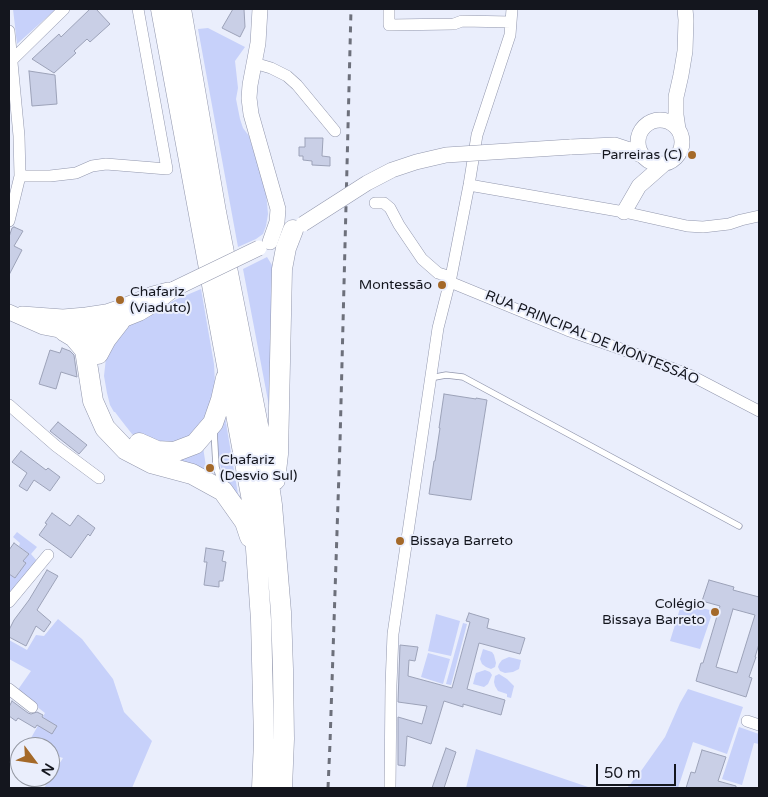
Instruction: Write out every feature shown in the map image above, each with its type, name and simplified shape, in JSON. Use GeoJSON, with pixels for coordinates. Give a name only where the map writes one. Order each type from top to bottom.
{"type":"FeatureCollection","features":[{"type":"Feature","properties":{"kind":"highway"},"geometry":{"type":"LineString","coordinates":[[161,9],[252,506],[261,620],[264,741],[262,788]]}},
{"type":"Feature","properties":{"kind":"highway"},"geometry":{"type":"LineString","coordinates":[[181,9],[216,212],[272,505],[283,660],[284,739],[282,788]]}},
{"type":"Feature","properties":{"kind":"highway"},"geometry":{"type":"LineString","coordinates":[[272,505],[278,454],[282,269],[288,221]]}},
{"type":"Feature","properties":{"kind":"highway"},"geometry":{"type":"LineString","coordinates":[[120,321],[106,339],[92,352],[93,401],[105,428],[126,450],[151,462],[192,474],[224,491],[245,522],[257,554]]}},
{"type":"Feature","properties":{"kind":"highway"},"geometry":{"type":"LineString","coordinates":[[87,322],[103,397],[116,424],[132,440],[157,451],[174,452],[195,444],[213,423],[221,400],[228,368]]}},
{"type":"Feature","properties":{"kind":"highway"},"geometry":{"type":"LineString","coordinates":[[64,331],[92,352]]}},
{"type":"Feature","properties":{"kind":"street"},"geometry":{"type":"LineString","coordinates":[[12,60],[64,9]]}},
{"type":"Feature","properties":{"kind":"street"},"geometry":{"type":"LineString","coordinates":[[20,176],[50,176],[76,172],[92,166],[106,164],[167,169],[138,9]]}},
{"type":"Feature","properties":{"kind":"street"},"geometry":{"type":"LineString","coordinates":[[260,9],[258,43],[250,85],[250,114],[288,221]]}},
{"type":"Feature","properties":{"kind":"street"},"geometry":{"type":"LineString","coordinates":[[389,9],[389,25],[454,24],[462,21],[511,22]]}},
{"type":"Feature","properties":{"kind":"street"},"geometry":{"type":"LineString","coordinates":[[390,788],[393,634],[430,378],[438,328],[451,279],[477,135],[510,35],[512,9]]}},
{"type":"Feature","properties":{"kind":"street"},"geometry":{"type":"LineString","coordinates":[[624,212],[639,186],[664,164],[675,159],[681,148],[681,135],[676,115],[676,97],[685,51],[685,9]]}},
{"type":"Feature","properties":{"kind":"street"},"geometry":{"type":"LineString","coordinates":[[9,32],[19,136],[20,176],[9,221]]}},
{"type":"Feature","properties":{"kind":"street"},"geometry":{"type":"LineString","coordinates":[[254,63],[271,68],[287,76],[297,85],[335,131]]}},
{"type":"Feature","properties":{"kind":"street"},"geometry":{"type":"LineString","coordinates":[[639,186],[642,156],[638,149],[637,141],[639,134],[676,97]]}},
{"type":"Feature","properties":{"kind":"street"},"geometry":{"type":"LineString","coordinates":[[615,145],[648,124],[660,120],[673,124],[678,129]]}},
{"type":"Feature","properties":{"kind":"street"},"geometry":{"type":"LineString","coordinates":[[11,313],[43,327],[64,331],[153,294],[174,289],[265,245],[288,221],[392,170],[446,155],[615,145],[642,156],[652,163],[664,164]]}},
{"type":"Feature","properties":{"kind":"street"},"geometry":{"type":"LineString","coordinates":[[469,185],[624,212],[687,226],[703,227],[729,224],[759,216]]}},
{"type":"Feature","properties":{"kind":"street","name":"RUA PRINCIPAL DE MONTESSÃO"},"geometry":{"type":"LineString","coordinates":[[375,203],[384,203],[390,208],[422,259],[438,273],[567,330],[692,376],[759,411]]}},
{"type":"Feature","properties":{"kind":"street"},"geometry":{"type":"LineString","coordinates":[[11,313],[63,317],[87,322],[120,321],[140,313],[174,289]]}},
{"type":"Feature","properties":{"kind":"street"},"geometry":{"type":"LineString","coordinates":[[9,405],[56,446],[100,478]]}},
{"type":"Feature","properties":{"kind":"street"},"geometry":{"type":"LineString","coordinates":[[9,602],[48,555]]}},
{"type":"Feature","properties":{"kind":"street"},"geometry":{"type":"LineString","coordinates":[[9,689],[32,707]]}},
{"type":"Feature","properties":{"kind":"street"},"geometry":{"type":"LineString","coordinates":[[747,721],[759,725]]}},
{"type":"Feature","properties":{"kind":"lane"},"geometry":{"type":"LineString","coordinates":[[430,378],[446,375],[464,377],[738,526]]}},
{"type":"Feature","properties":{"kind":"lane"},"geometry":{"type":"LineString","coordinates":[[213,423],[216,466],[224,491]]}},
{"type":"Feature","properties":{"kind":"shaded area"},"geometry":{"type":"Polygon","coordinates":[[[13,9],[56,9],[17,44],[13,9]]]}},
{"type":"Feature","properties":{"kind":"shaded area"},"geometry":{"type":"Polygon","coordinates":[[[208,28],[245,47],[235,61],[238,88],[236,99],[240,119],[243,128],[249,136],[266,192],[268,214],[263,234],[238,247],[198,29],[208,28]]]}},
{"type":"Feature","properties":{"kind":"shaded area"},"geometry":{"type":"Polygon","coordinates":[[[267,257],[275,270],[273,427],[243,269],[267,257]]]}},
{"type":"Feature","properties":{"kind":"shaded area"},"geometry":{"type":"Polygon","coordinates":[[[201,289],[214,364],[216,402],[197,433],[173,447],[140,439],[132,434],[110,405],[104,376],[106,358],[122,331],[133,322],[201,289]]]}},
{"type":"Feature","properties":{"kind":"shaded area"},"geometry":{"type":"Polygon","coordinates":[[[225,417],[238,494],[240,496],[240,505],[225,485],[221,469],[217,445],[218,431],[225,417]]]}},
{"type":"Feature","properties":{"kind":"shaded area"},"geometry":{"type":"Polygon","coordinates":[[[203,447],[207,473],[175,461],[203,447]]]}},
{"type":"Feature","properties":{"kind":"shaded area"},"geometry":{"type":"Polygon","coordinates":[[[17,532],[37,547],[31,554],[37,561],[9,594],[9,574],[15,578],[25,564],[23,561],[29,554],[19,546],[20,543],[13,537],[17,532]]]}},
{"type":"Feature","properties":{"kind":"shaded area"},"geometry":{"type":"Polygon","coordinates":[[[682,602],[713,611],[700,649],[670,641],[682,602]]]}},
{"type":"Feature","properties":{"kind":"shaded area"},"geometry":{"type":"Polygon","coordinates":[[[436,614],[460,621],[451,656],[428,651],[436,614]]]}},
{"type":"Feature","properties":{"kind":"shaded area"},"geometry":{"type":"Polygon","coordinates":[[[58,619],[82,639],[113,679],[124,712],[152,741],[132,788],[44,788],[60,787],[60,763],[63,758],[60,757],[60,737],[32,737],[45,713],[17,691],[31,671],[9,659],[9,640],[27,650],[36,635],[44,636],[58,619]]]}},
{"type":"Feature","properties":{"kind":"shaded area"},"geometry":{"type":"Polygon","coordinates":[[[463,623],[467,624],[451,685],[446,684],[463,623]]]}},
{"type":"Feature","properties":{"kind":"shaded area"},"geometry":{"type":"Polygon","coordinates":[[[483,649],[492,652],[494,655],[495,667],[491,669],[482,664],[480,659],[483,649]]]}},
{"type":"Feature","properties":{"kind":"shaded area"},"geometry":{"type":"Polygon","coordinates":[[[428,653],[450,659],[443,684],[421,677],[428,653]]]}},
{"type":"Feature","properties":{"kind":"shaded area"},"geometry":{"type":"Polygon","coordinates":[[[509,657],[521,660],[519,669],[505,673],[500,671],[499,664],[502,660],[509,657]]]}},
{"type":"Feature","properties":{"kind":"shaded area"},"geometry":{"type":"Polygon","coordinates":[[[485,670],[492,675],[488,684],[484,687],[473,684],[476,673],[485,670]]]}},
{"type":"Feature","properties":{"kind":"shaded area"},"geometry":{"type":"Polygon","coordinates":[[[499,674],[514,686],[511,698],[507,697],[507,694],[498,691],[495,686],[495,676],[499,674]]]}},
{"type":"Feature","properties":{"kind":"shaded area"},"geometry":{"type":"Polygon","coordinates":[[[688,689],[743,707],[727,754],[693,742],[678,788],[627,788],[665,737],[688,689]]]}},
{"type":"Feature","properties":{"kind":"shaded area"},"geometry":{"type":"Polygon","coordinates":[[[739,727],[759,734],[759,744],[754,743],[742,785],[722,779],[739,727]]]}},
{"type":"Feature","properties":{"kind":"shaded area"},"geometry":{"type":"Polygon","coordinates":[[[476,749],[591,788],[466,788],[476,749]]]}},
{"type":"Feature","properties":{"kind":"building"},"geometry":{"type":"Polygon","coordinates":[[[90,9],[96,9],[110,24],[90,42],[87,39],[74,51],[76,53],[54,73],[32,59],[59,34],[61,37],[90,9]]]}},
{"type":"Feature","properties":{"kind":"building"},"geometry":{"type":"Polygon","coordinates":[[[233,9],[244,9],[245,27],[240,37],[222,28],[233,9]]]}},
{"type":"Feature","properties":{"kind":"building"},"geometry":{"type":"Polygon","coordinates":[[[29,71],[55,75],[57,104],[32,106],[29,71]]]}},
{"type":"Feature","properties":{"kind":"building"},"geometry":{"type":"Polygon","coordinates":[[[305,138],[323,138],[322,156],[330,157],[330,166],[312,165],[312,161],[303,160],[303,156],[299,156],[299,147],[305,147],[305,138]]]}},
{"type":"Feature","properties":{"kind":"building"},"geometry":{"type":"Polygon","coordinates":[[[14,227],[23,231],[14,246],[22,250],[9,275],[9,237],[14,227]]]}},
{"type":"Feature","properties":{"kind":"building"},"geometry":{"type":"Polygon","coordinates":[[[62,348],[74,355],[77,377],[61,372],[56,389],[39,384],[50,350],[60,353],[62,348]]]}},
{"type":"Feature","properties":{"kind":"building"},"geometry":{"type":"Polygon","coordinates":[[[444,394],[487,400],[471,500],[429,494],[444,394]]]}},
{"type":"Feature","properties":{"kind":"building"},"geometry":{"type":"Polygon","coordinates":[[[58,422],[87,445],[79,454],[50,431],[58,422]]]}},
{"type":"Feature","properties":{"kind":"building"},"geometry":{"type":"Polygon","coordinates":[[[21,451],[46,470],[48,468],[60,477],[50,491],[34,480],[27,491],[19,486],[27,473],[12,462],[21,451]]]}},
{"type":"Feature","properties":{"kind":"building"},"geometry":{"type":"Polygon","coordinates":[[[52,513],[70,526],[78,515],[95,528],[90,536],[88,534],[71,558],[39,535],[52,513]]]}},
{"type":"Feature","properties":{"kind":"building"},"geometry":{"type":"Polygon","coordinates":[[[14,543],[29,554],[23,561],[26,563],[15,578],[9,574],[9,550],[14,543]]]}},
{"type":"Feature","properties":{"kind":"building"},"geometry":{"type":"Polygon","coordinates":[[[206,548],[224,551],[222,561],[226,562],[223,581],[219,581],[219,587],[204,585],[207,562],[204,562],[206,548]]]}},
{"type":"Feature","properties":{"kind":"building"},"geometry":{"type":"Polygon","coordinates":[[[47,570],[58,576],[37,610],[51,622],[44,632],[36,626],[26,646],[9,637],[9,630],[47,570]]]}},
{"type":"Feature","properties":{"kind":"building"},"geometry":{"type":"Polygon","coordinates":[[[709,580],[734,587],[733,590],[759,597],[759,644],[749,677],[752,678],[746,697],[696,681],[720,606],[702,601],[709,580]],[[733,609],[716,667],[737,673],[755,615],[733,609]]]}},
{"type":"Feature","properties":{"kind":"building"},"geometry":{"type":"Polygon","coordinates":[[[469,613],[489,619],[487,628],[525,638],[520,654],[479,643],[467,689],[505,700],[501,715],[463,704],[463,707],[444,701],[431,744],[407,736],[405,766],[398,765],[398,717],[422,724],[427,706],[398,702],[400,645],[418,647],[415,661],[409,660],[408,676],[452,688],[470,622],[466,621],[469,613]]]}},
{"type":"Feature","properties":{"kind":"building"},"geometry":{"type":"Polygon","coordinates":[[[12,701],[28,713],[37,712],[43,715],[42,717],[57,726],[52,734],[37,725],[35,728],[18,718],[16,721],[9,716],[9,707],[12,701]]]}},
{"type":"Feature","properties":{"kind":"building"},"geometry":{"type":"Polygon","coordinates":[[[446,748],[456,752],[444,788],[432,788],[446,748]]]}},
{"type":"Feature","properties":{"kind":"building"},"geometry":{"type":"Polygon","coordinates":[[[702,750],[726,757],[718,781],[736,786],[736,788],[686,788],[691,772],[695,773],[702,750]]]}},
{"type":"Feature","properties":{"kind":"railway"},"geometry":{"type":"LineString","coordinates":[[328,788],[340,442],[351,9]]}},
{"type":"Feature","properties":{"kind":"place","name":"Parreiras (C)"},"geometry":{"type":"Point","coordinates":[692,155]}},
{"type":"Feature","properties":{"kind":"place","name":"Montessão"},"geometry":{"type":"Point","coordinates":[442,285]}},
{"type":"Feature","properties":{"kind":"place","name":"Chafariz (Viaduto)"},"geometry":{"type":"Point","coordinates":[120,300]}},
{"type":"Feature","properties":{"kind":"place","name":"Chafariz (Desvio Sul)"},"geometry":{"type":"Point","coordinates":[210,468]}},
{"type":"Feature","properties":{"kind":"place","name":"Bissaya Barreto"},"geometry":{"type":"Point","coordinates":[400,541]}},
{"type":"Feature","properties":{"kind":"place","name":"Colégio Bissaya Barreto"},"geometry":{"type":"Point","coordinates":[715,612]}}]}
